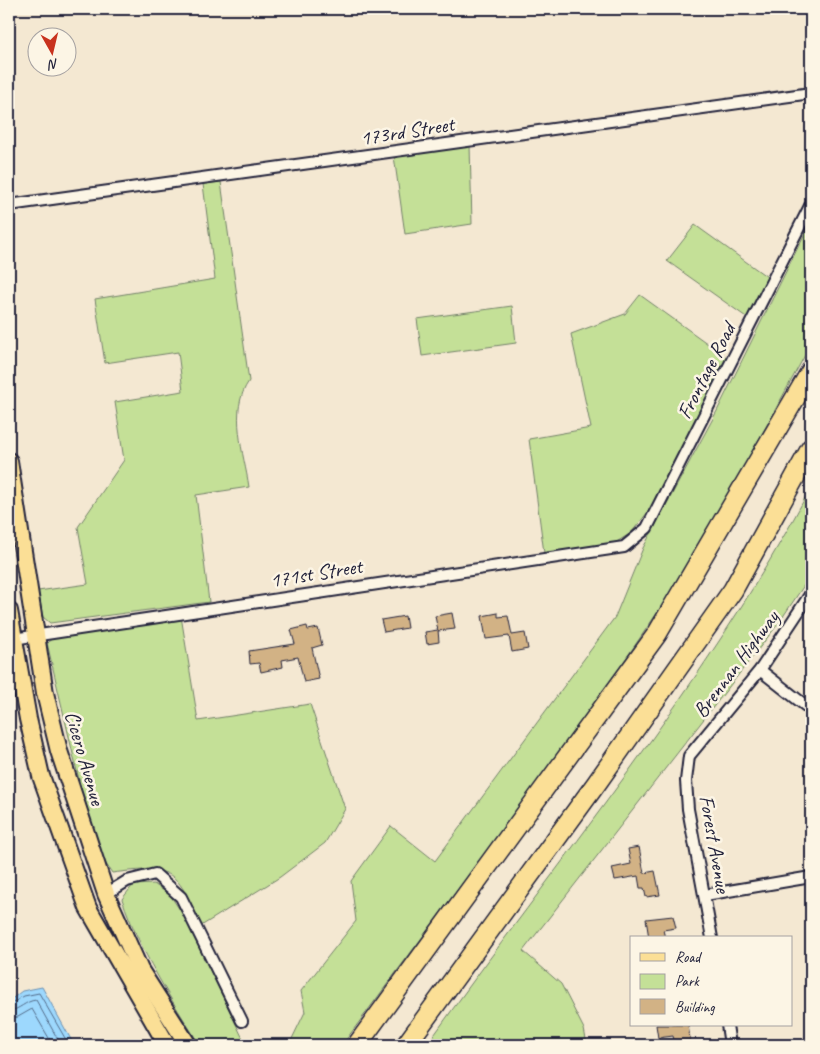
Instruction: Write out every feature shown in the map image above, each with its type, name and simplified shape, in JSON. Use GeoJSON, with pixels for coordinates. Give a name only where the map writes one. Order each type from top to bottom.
{"type":"FeatureCollection","features":[{"type":"Feature","properties":{"kind":"highway"},"geometry":{"type":"LineString","coordinates":[[357,1045],[657,634],[811,371]]}},
{"type":"Feature","properties":{"kind":"highway"},"geometry":{"type":"LineString","coordinates":[[406,1045],[596,784],[733,590],[811,448]]}},
{"type":"Feature","properties":{"kind":"main road","name":"Cicero Avenue"},"geometry":{"type":"LineString","coordinates":[[9,461],[35,635],[45,693],[59,751],[106,894],[140,970],[188,1045]]}},
{"type":"Feature","properties":{"kind":"main road","name":"Cicero Avenue"},"geometry":{"type":"LineString","coordinates":[[9,611],[13,639],[42,776],[88,908],[167,1045]]}},
{"type":"Feature","properties":{"kind":"street","name":"173rd Street"},"geometry":{"type":"LineString","coordinates":[[9,205],[811,93]]}},
{"type":"Feature","properties":{"kind":"street","name":"Frontage Road"},"geometry":{"type":"LineString","coordinates":[[624,547],[646,528],[811,204]]}},
{"type":"Feature","properties":{"kind":"street","name":"171st Street"},"geometry":{"type":"LineString","coordinates":[[13,639],[624,547]]}},
{"type":"Feature","properties":{"kind":"street","name":"Brennan Highway"},"geometry":{"type":"LineString","coordinates":[[689,756],[760,670],[811,593]]}},
{"type":"Feature","properties":{"kind":"street"},"geometry":{"type":"LineString","coordinates":[[760,670],[811,710]]}},
{"type":"Feature","properties":{"kind":"street","name":"Forest Avenue"},"geometry":{"type":"LineString","coordinates":[[689,756],[686,781],[688,809],[712,936]]}},
{"type":"Feature","properties":{"kind":"street"},"geometry":{"type":"LineString","coordinates":[[106,894],[127,881],[155,874],[181,896],[242,1022]]}},
{"type":"Feature","properties":{"kind":"street"},"geometry":{"type":"LineString","coordinates":[[705,895],[811,877]]}},
{"type":"Feature","properties":{"kind":"street"},"geometry":{"type":"LineString","coordinates":[[727,1026],[730,1045]]}},
{"type":"Feature","properties":{"kind":"green space"},"geometry":{"type":"Polygon","coordinates":[[[470,145],[472,224],[405,234],[394,156],[470,145]]]}},
{"type":"Feature","properties":{"kind":"green space"},"geometry":{"type":"Polygon","coordinates":[[[221,182],[249,381],[239,405],[238,419],[249,487],[196,495],[209,602],[50,623],[43,617],[38,591],[88,584],[78,527],[124,460],[115,402],[183,391],[178,352],[105,363],[95,299],[215,279],[203,184],[221,182]]]}},
{"type":"Feature","properties":{"kind":"green space"},"geometry":{"type":"Polygon","coordinates":[[[811,221],[811,344],[725,502],[677,584],[546,771],[342,1045],[289,1045],[305,1012],[301,991],[356,921],[351,881],[391,826],[435,861],[615,617],[643,548],[717,411],[811,221]]]}},
{"type":"Feature","properties":{"kind":"green space"},"geometry":{"type":"Polygon","coordinates":[[[695,225],[770,279],[749,319],[667,261],[695,225]]]}},
{"type":"Feature","properties":{"kind":"green space"},"geometry":{"type":"Polygon","coordinates":[[[640,295],[729,359],[648,512],[631,533],[615,543],[544,553],[529,439],[591,428],[571,334],[625,314],[640,295]]]}},
{"type":"Feature","properties":{"kind":"green space"},"geometry":{"type":"Polygon","coordinates":[[[512,306],[516,343],[422,356],[417,319],[512,306]]]}},
{"type":"Feature","properties":{"kind":"green space"},"geometry":{"type":"Polygon","coordinates":[[[811,487],[811,575],[778,624],[523,951],[561,984],[584,1029],[587,1045],[427,1045],[678,702],[770,560],[811,487]]]}},
{"type":"Feature","properties":{"kind":"green space"},"geometry":{"type":"Polygon","coordinates":[[[181,616],[198,721],[310,704],[345,809],[325,843],[280,877],[201,926],[185,893],[171,876],[161,871],[149,870],[112,873],[104,861],[83,797],[47,643],[56,635],[181,616]]]}},
{"type":"Feature","properties":{"kind":"green space"},"geometry":{"type":"Polygon","coordinates":[[[154,884],[170,895],[184,916],[246,1045],[200,1045],[157,974],[137,937],[122,899],[133,885],[154,884]]]}},
{"type":"Feature","properties":{"kind":"water"},"geometry":{"type":"Polygon","coordinates":[[[42,987],[74,1045],[9,1045],[9,1001],[22,991],[42,987]]]}},
{"type":"Feature","properties":{"kind":"building"},"geometry":{"type":"Polygon","coordinates":[[[452,613],[455,629],[438,631],[435,616],[452,613]]]}},
{"type":"Feature","properties":{"kind":"building"},"geometry":{"type":"Polygon","coordinates":[[[498,613],[498,617],[508,616],[512,635],[525,633],[528,649],[512,652],[509,636],[486,639],[482,616],[498,613]]]}},
{"type":"Feature","properties":{"kind":"building"},"geometry":{"type":"Polygon","coordinates":[[[405,616],[407,628],[384,632],[381,620],[405,616]]]}},
{"type":"Feature","properties":{"kind":"building"},"geometry":{"type":"Polygon","coordinates":[[[307,626],[308,630],[318,628],[322,645],[312,648],[319,679],[304,682],[298,657],[282,660],[283,667],[261,672],[259,663],[250,664],[249,651],[295,644],[291,630],[307,626]]]}},
{"type":"Feature","properties":{"kind":"building"},"geometry":{"type":"Polygon","coordinates":[[[438,630],[439,642],[427,644],[425,632],[438,630]]]}},
{"type":"Feature","properties":{"kind":"building"},"geometry":{"type":"Polygon","coordinates":[[[639,847],[644,873],[655,871],[660,895],[646,897],[644,888],[640,888],[638,876],[615,880],[612,868],[631,864],[628,849],[639,847]]]}},
{"type":"Feature","properties":{"kind":"building"},"geometry":{"type":"Polygon","coordinates":[[[673,916],[676,928],[663,930],[664,936],[649,936],[646,919],[673,916]]]}},
{"type":"Feature","properties":{"kind":"building"},"geometry":{"type":"Polygon","coordinates":[[[656,1026],[688,1026],[691,1045],[675,1045],[673,1036],[658,1038],[656,1026]]]}}]}
